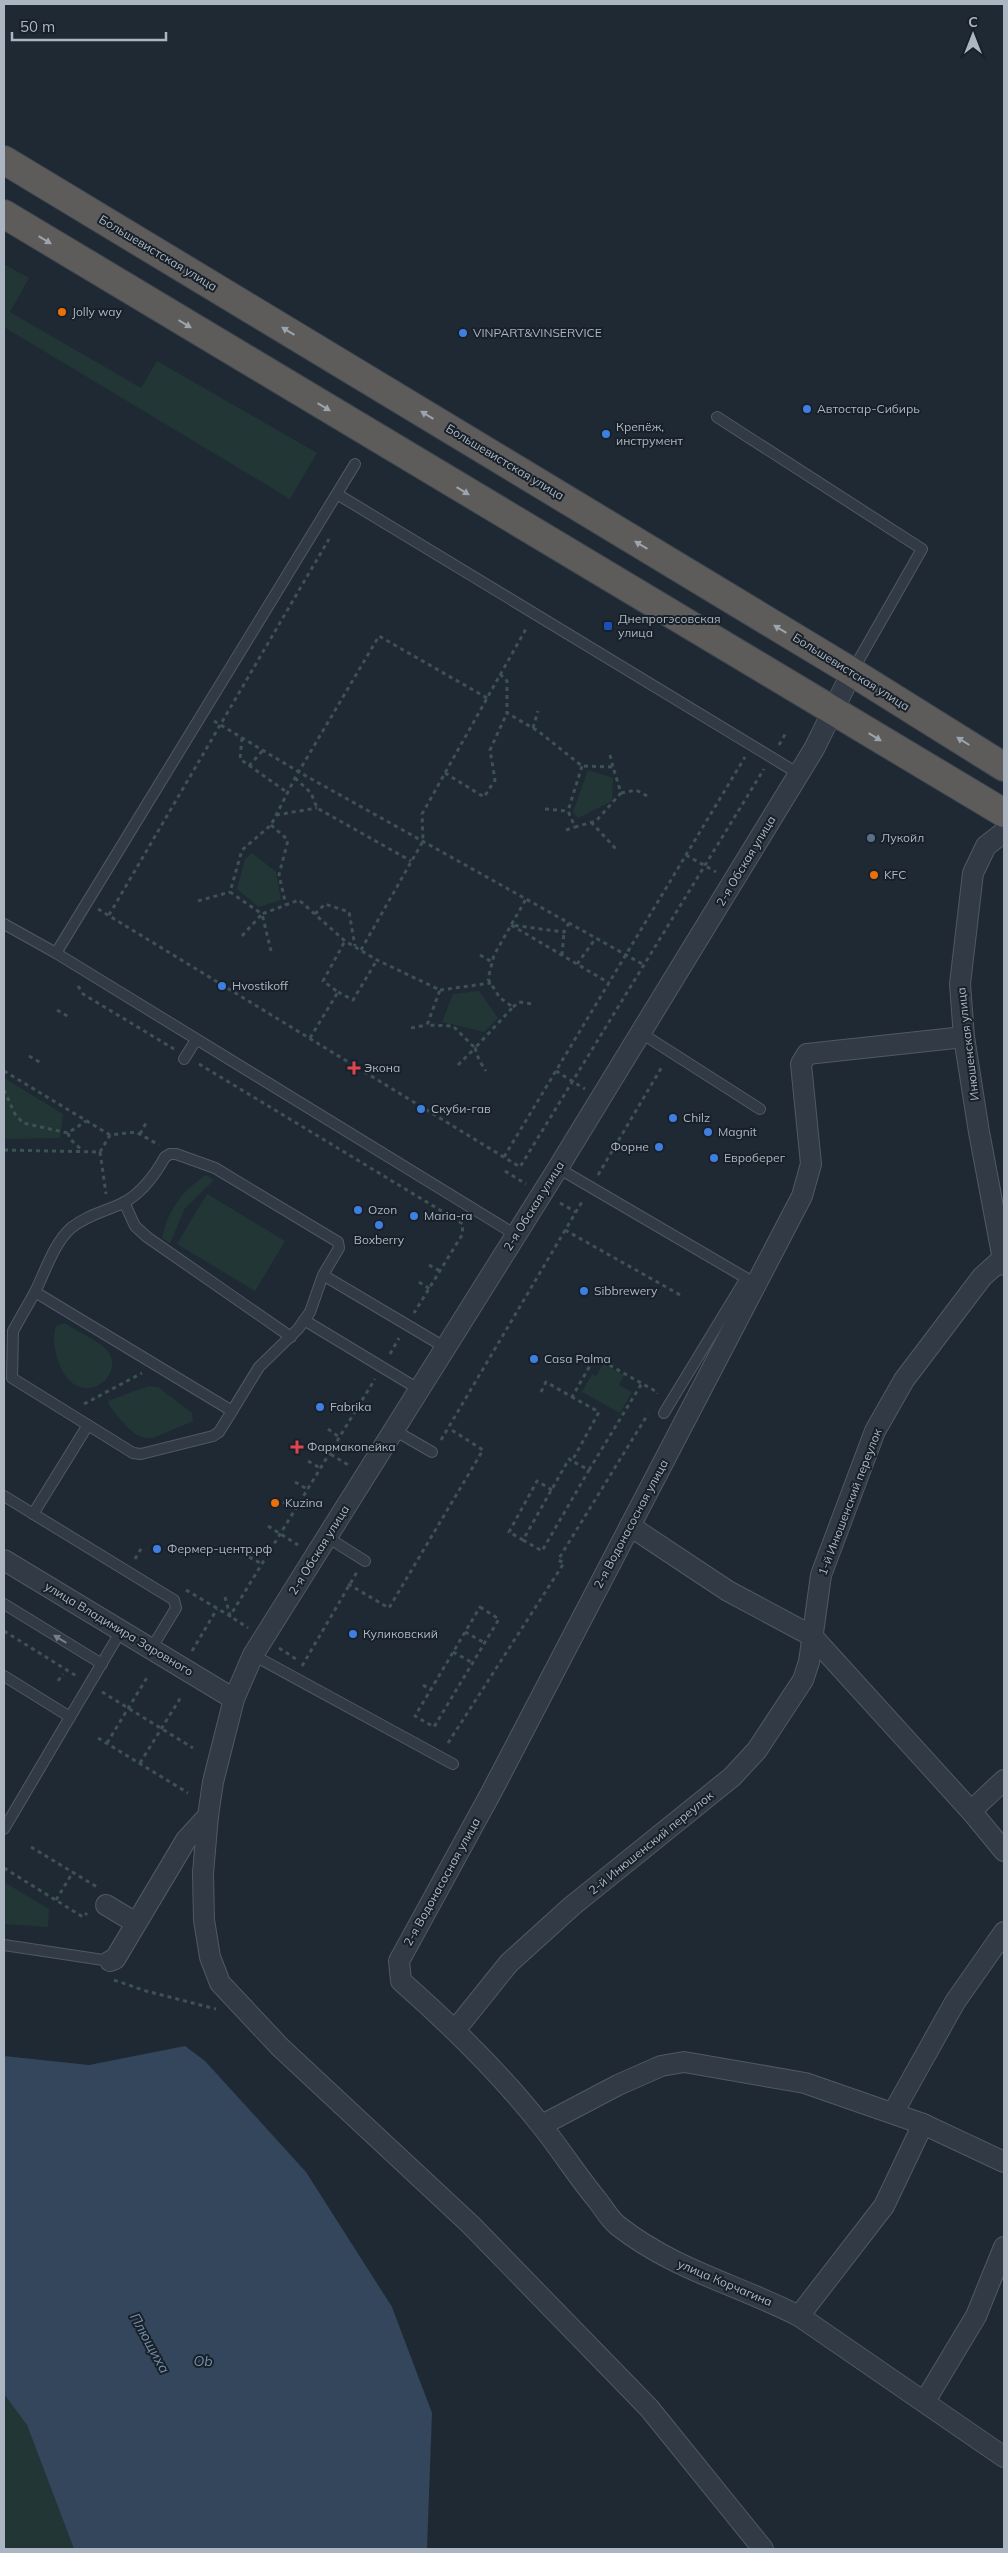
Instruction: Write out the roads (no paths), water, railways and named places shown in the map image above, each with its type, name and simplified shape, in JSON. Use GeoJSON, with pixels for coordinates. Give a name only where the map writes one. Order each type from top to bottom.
{"type":"FeatureCollection","features":[{"type":"Feature","properties":{"kind":"highway","name":"Большевистская улица"},"geometry":{"type":"LineString","coordinates":[[4,160],[852,672],[1004,767]]}},
{"type":"Feature","properties":{"kind":"highway"},"geometry":{"type":"LineString","coordinates":[[4,214],[833,713],[1004,813]]}},
{"type":"Feature","properties":{"kind":"street","name":"2-я Обская улица"},"geometry":{"type":"LineString","coordinates":[[763,2549],[649,2408],[471,2226],[280,2047],[220,1983],[210,1957],[204,1920],[204,1872],[208,1816],[213,1782],[234,1699],[253,1656],[558,1168],[733,883],[833,713],[852,672]]}},
{"type":"Feature","properties":{"kind":"street","name":"Инюшенская улица"},"geometry":{"type":"LineString","coordinates":[[1003,1262],[964,1037],[960,984],[973,873],[986,846],[1004,832]]}},
{"type":"Feature","properties":{"kind":"street","name":"2-я Водонасосная улица"},"geometry":{"type":"LineString","coordinates":[[401,1981],[399,1961],[492,1791],[802,1196],[810,1164],[801,1064],[807,1054],[964,1037]]}},
{"type":"Feature","properties":{"kind":"street","name":"1-й Инюшенский переулок"},"geometry":{"type":"LineString","coordinates":[[812,1636],[821,1575],[876,1431],[904,1380],[921,1357],[982,1277],[1003,1262]]}},
{"type":"Feature","properties":{"kind":"street"},"geometry":{"type":"LineString","coordinates":[[630,1526],[728,1591],[812,1636],[972,1811],[1004,1850]]}},
{"type":"Feature","properties":{"kind":"street","name":"улица Владимира Заровного"},"geometry":{"type":"LineString","coordinates":[[4,1560],[234,1699]]}},
{"type":"Feature","properties":{"kind":"street","name":"2-й Инюшенский переулок"},"geometry":{"type":"LineString","coordinates":[[456,2029],[509,1963],[572,1906],[732,1777],[756,1750],[803,1680],[809,1662],[812,1636]]}},
{"type":"Feature","properties":{"kind":"street"},"geometry":{"type":"LineString","coordinates":[[972,1811],[1004,1780]]}},
{"type":"Feature","properties":{"kind":"street"},"geometry":{"type":"LineString","coordinates":[[110,1970],[186,1840],[208,1816]]}},
{"type":"Feature","properties":{"kind":"street"},"geometry":{"type":"LineString","coordinates":[[97,1897],[136,1923]]}},
{"type":"Feature","properties":{"kind":"street"},"geometry":{"type":"LineString","coordinates":[[892,2112],[955,2002],[1004,1932]]}},
{"type":"Feature","properties":{"kind":"street","name":"улица Корчагина"},"geometry":{"type":"LineString","coordinates":[[401,1981],[456,2029],[489,2063],[542,2125],[615,2223],[651,2249],[680,2265],[727,2286],[766,2299],[799,2316],[1004,2457]]}},
{"type":"Feature","properties":{"kind":"street"},"geometry":{"type":"LineString","coordinates":[[542,2125],[618,2085],[661,2066],[684,2062],[805,2083],[923,2124],[1004,2162]]}},
{"type":"Feature","properties":{"kind":"street"},"geometry":{"type":"LineString","coordinates":[[799,2316],[884,2206],[923,2124]]}},
{"type":"Feature","properties":{"kind":"street"},"geometry":{"type":"LineString","coordinates":[[925,2401],[976,2316],[1004,2247]]}},
{"type":"Feature","properties":{"kind":"lane"},"geometry":{"type":"LineString","coordinates":[[717,417],[922,549],[852,672]]}},
{"type":"Feature","properties":{"kind":"lane"},"geometry":{"type":"LineString","coordinates":[[56,953],[355,464]]}},
{"type":"Feature","properties":{"kind":"lane"},"geometry":{"type":"LineString","coordinates":[[336,494],[534,613],[769,761],[798,774]]}},
{"type":"Feature","properties":{"kind":"lane"},"geometry":{"type":"LineString","coordinates":[[4,924],[56,953],[516,1235]]}},
{"type":"Feature","properties":{"kind":"lane"},"geometry":{"type":"LineString","coordinates":[[641,1033],[760,1109]]}},
{"type":"Feature","properties":{"kind":"lane"},"geometry":{"type":"LineString","coordinates":[[185,1058],[196,1040]]}},
{"type":"Feature","properties":{"kind":"lane"},"geometry":{"type":"LineString","coordinates":[[173,1154],[215,1168],[338,1242],[339,1248],[323,1274],[304,1320],[291,1337],[259,1367],[219,1432],[213,1436],[141,1454],[133,1453],[12,1378],[13,1331],[35,1292],[58,1244],[71,1229],[91,1215],[124,1202],[142,1189],[165,1158],[173,1154]]}},
{"type":"Feature","properties":{"kind":"lane"},"geometry":{"type":"LineString","coordinates":[[558,1168],[746,1278],[664,1413]]}},
{"type":"Feature","properties":{"kind":"lane"},"geometry":{"type":"LineString","coordinates":[[124,1202],[135,1226],[147,1237],[291,1337]]}},
{"type":"Feature","properties":{"kind":"lane"},"geometry":{"type":"LineString","coordinates":[[323,1274],[446,1348]]}},
{"type":"Feature","properties":{"kind":"lane"},"geometry":{"type":"LineString","coordinates":[[35,1292],[232,1411]]}},
{"type":"Feature","properties":{"kind":"lane"},"geometry":{"type":"LineString","coordinates":[[304,1320],[420,1390]]}},
{"type":"Feature","properties":{"kind":"lane"},"geometry":{"type":"LineString","coordinates":[[34,1514],[88,1425]]}},
{"type":"Feature","properties":{"kind":"lane"},"geometry":{"type":"LineString","coordinates":[[394,1430],[432,1452]]}},
{"type":"Feature","properties":{"kind":"lane"},"geometry":{"type":"LineString","coordinates":[[4,1496],[174,1600],[176,1608],[151,1649]]}},
{"type":"Feature","properties":{"kind":"lane"},"geometry":{"type":"LineString","coordinates":[[327,1537],[365,1561]]}},
{"type":"Feature","properties":{"kind":"lane"},"geometry":{"type":"LineString","coordinates":[[4,1604],[102,1664]]}},
{"type":"Feature","properties":{"kind":"lane"},"geometry":{"type":"LineString","coordinates":[[4,1829],[121,1631]]}},
{"type":"Feature","properties":{"kind":"lane"},"geometry":{"type":"LineString","coordinates":[[253,1656],[452,1764]]}},
{"type":"Feature","properties":{"kind":"lane"},"geometry":{"type":"LineString","coordinates":[[4,1676],[70,1717]]}},
{"type":"Feature","properties":{"kind":"lane"},"geometry":{"type":"LineString","coordinates":[[4,1945],[110,1970]]}},
{"type":"Feature","properties":{"kind":"water","name":"Ob"},"geometry":{"type":"Polygon","coordinates":[[[185,2046],[205,2061],[306,2172],[392,2307],[432,2413],[427,2549],[74,2549],[27,2425],[4,2394],[4,2056],[89,2065],[185,2046]]]}},
{"type":"Feature","properties":{"kind":"place","name":"Jolly way"},"geometry":{"type":"Point","coordinates":[62,312]}},
{"type":"Feature","properties":{"kind":"place","name":"VINPART&VINSERVICE"},"geometry":{"type":"Point","coordinates":[463,333]}},
{"type":"Feature","properties":{"kind":"place","name":"Автостар-Сибирь"},"geometry":{"type":"Point","coordinates":[807,409]}},
{"type":"Feature","properties":{"kind":"place","name":"Крепёж, инструмент"},"geometry":{"type":"Point","coordinates":[606,434]}},
{"type":"Feature","properties":{"kind":"place","name":"Днепрогэсовская улица"},"geometry":{"type":"Point","coordinates":[608,626]}},
{"type":"Feature","properties":{"kind":"place","name":"Лукойл"},"geometry":{"type":"Point","coordinates":[871,838]}},
{"type":"Feature","properties":{"kind":"place","name":"KFC"},"geometry":{"type":"Point","coordinates":[874,875]}},
{"type":"Feature","properties":{"kind":"place","name":"Hvostikoff"},"geometry":{"type":"Point","coordinates":[222,986]}},
{"type":"Feature","properties":{"kind":"place","name":"Экона"},"geometry":{"type":"Point","coordinates":[354,1068]}},
{"type":"Feature","properties":{"kind":"place","name":"Скуби-гав"},"geometry":{"type":"Point","coordinates":[421,1109]}},
{"type":"Feature","properties":{"kind":"place","name":"Chilz"},"geometry":{"type":"Point","coordinates":[673,1118]}},
{"type":"Feature","properties":{"kind":"place","name":"Magnit"},"geometry":{"type":"Point","coordinates":[708,1132]}},
{"type":"Feature","properties":{"kind":"place","name":"Форне"},"geometry":{"type":"Point","coordinates":[659,1147]}},
{"type":"Feature","properties":{"kind":"place","name":"Евроберег"},"geometry":{"type":"Point","coordinates":[714,1158]}},
{"type":"Feature","properties":{"kind":"place","name":"Ozon"},"geometry":{"type":"Point","coordinates":[358,1210]}},
{"type":"Feature","properties":{"kind":"place","name":"Maria-ra"},"geometry":{"type":"Point","coordinates":[414,1216]}},
{"type":"Feature","properties":{"kind":"place","name":"Boxberry"},"geometry":{"type":"Point","coordinates":[379,1225]}},
{"type":"Feature","properties":{"kind":"place","name":"Sibbrewery"},"geometry":{"type":"Point","coordinates":[584,1291]}},
{"type":"Feature","properties":{"kind":"place","name":"Casa Palma"},"geometry":{"type":"Point","coordinates":[534,1359]}},
{"type":"Feature","properties":{"kind":"place","name":"Fabrika"},"geometry":{"type":"Point","coordinates":[320,1407]}},
{"type":"Feature","properties":{"kind":"place","name":"Фармакопейка"},"geometry":{"type":"Point","coordinates":[297,1447]}},
{"type":"Feature","properties":{"kind":"place","name":"Kuzina"},"geometry":{"type":"Point","coordinates":[275,1503]}},
{"type":"Feature","properties":{"kind":"place","name":"Фермер-центр.рф"},"geometry":{"type":"Point","coordinates":[157,1549]}},
{"type":"Feature","properties":{"kind":"place","name":"Куликовский"},"geometry":{"type":"Point","coordinates":[353,1634]}},
{"type":"Feature","properties":{"kind":"water label","name":"Плющиха"},"geometry":{"type":"Point","coordinates":[150,2343]}}]}
